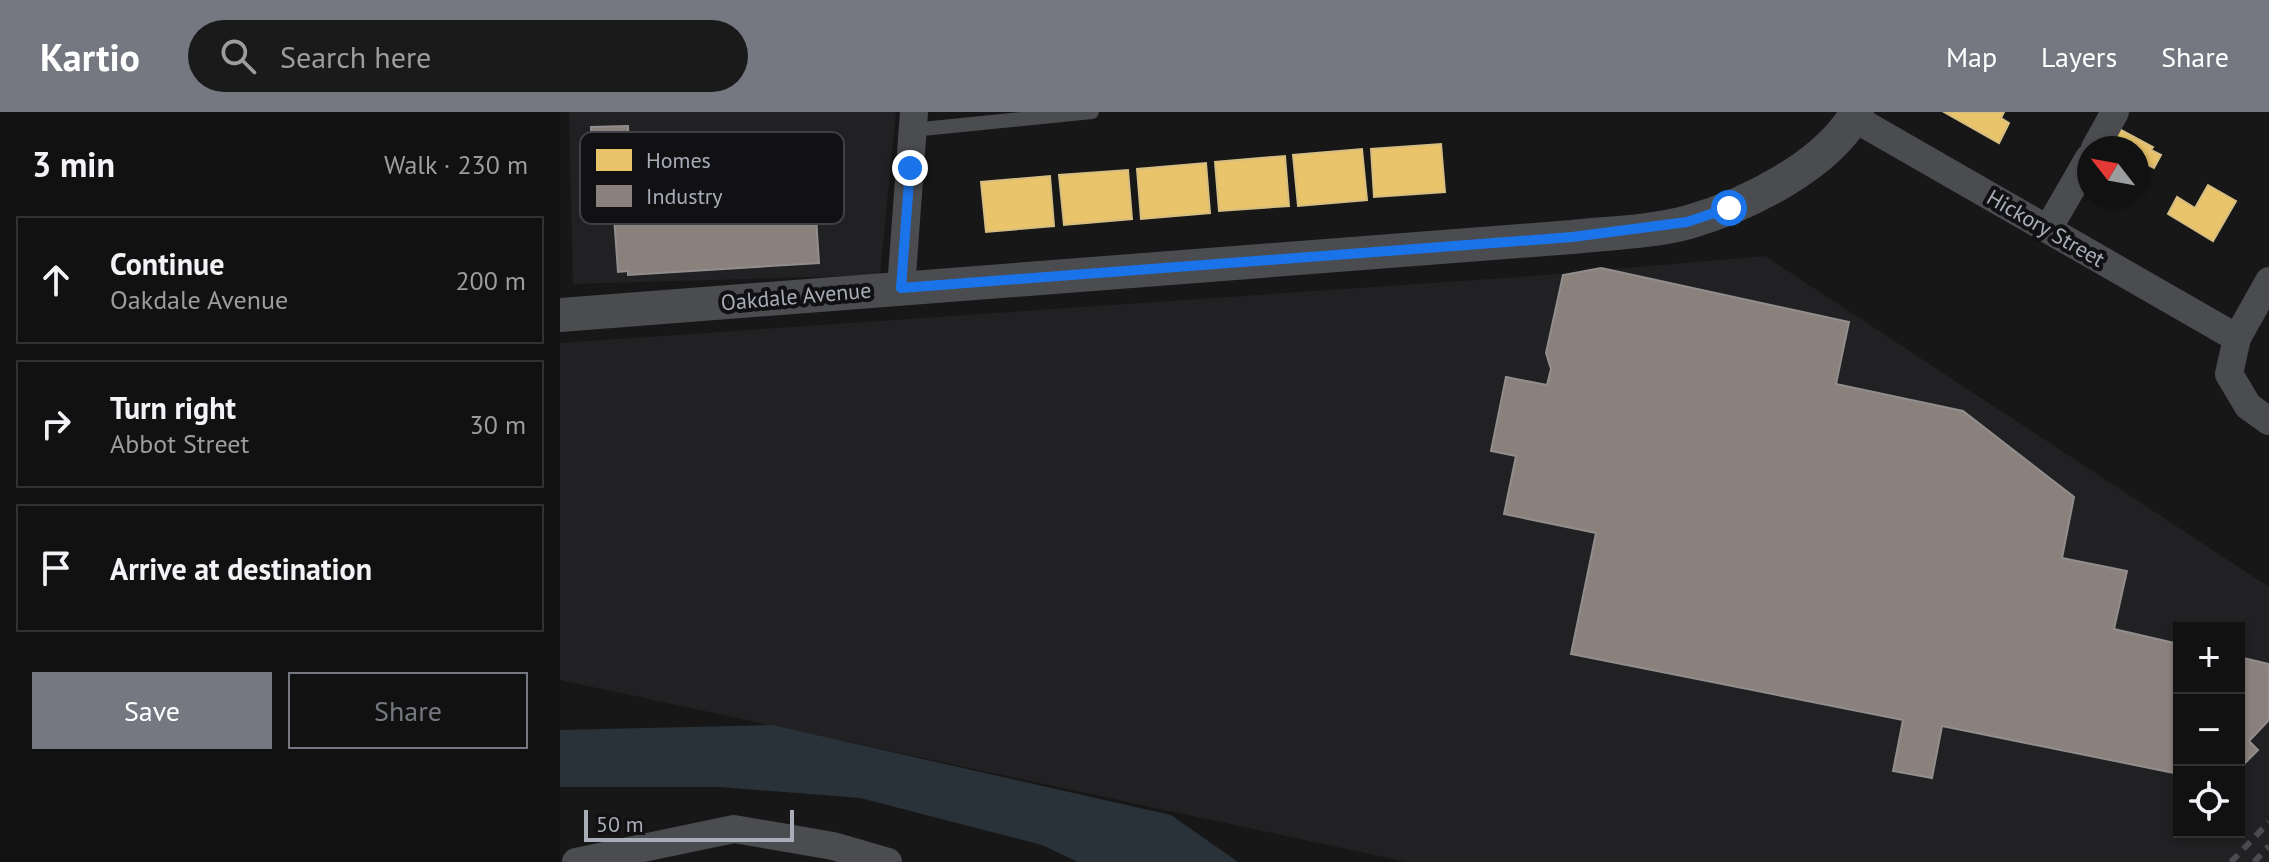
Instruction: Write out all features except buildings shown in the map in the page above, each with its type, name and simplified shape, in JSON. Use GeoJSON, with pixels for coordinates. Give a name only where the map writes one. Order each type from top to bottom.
{"type":"FeatureCollection","features":[{"type":"Feature","properties":{"kind":"street"},"geometry":{"type":"LineString","coordinates":[[2102,136],[2115,112]]}},
{"type":"Feature","properties":{"kind":"street","name":"Hickory Street"},"geometry":{"type":"LineString","coordinates":[[1856,115],[2237,338]]}},
{"type":"Feature","properties":{"kind":"street","name":"Oakdale Avenue"},"geometry":{"type":"LineString","coordinates":[[560,315],[1572,237],[1687,222],[1729,208],[1815,161],[1835,143],[1856,115]]}},
{"type":"Feature","properties":{"kind":"street"},"geometry":{"type":"LineString","coordinates":[[901,288],[913,121]]}},
{"type":"Feature","properties":{"kind":"street"},"geometry":{"type":"LineString","coordinates":[[2048,229],[2077,179]]}},
{"type":"Feature","properties":{"kind":"street"},"geometry":{"type":"LineString","coordinates":[[2269,281],[2237,338],[2229,374],[2248,406],[2269,421]]}},
{"type":"Feature","properties":{"kind":"street"},"geometry":{"type":"LineString","coordinates":[[576,862],[734,829],[833,846],[850,857],[888,862]]}},
{"type":"Feature","properties":{"kind":"lane"},"geometry":{"type":"LineString","coordinates":[[913,121],[1092,112]]}},
{"type":"Feature","properties":{"kind":"shaded area"},"geometry":{"type":"Polygon","coordinates":[[[569,112],[896,112],[880,275],[573,284],[569,112]]]}},
{"type":"Feature","properties":{"kind":"shaded area"},"geometry":{"type":"Polygon","coordinates":[[[1765,256],[2269,587],[2269,862],[1407,862],[560,680],[560,343],[1546,275],[1765,256]]]}},
{"type":"Feature","properties":{"kind":"shaded area"},"geometry":{"type":"Polygon","coordinates":[[[772,725],[1171,815],[1238,862],[1078,862],[1042,845],[860,798],[720,787],[560,787],[560,730],[772,725]]]}},
{"type":"Feature","properties":{"kind":"railway"},"geometry":{"type":"LineString","coordinates":[[2231,862],[2269,822]]}},
{"type":"Feature","properties":{"kind":"railway"},"geometry":{"type":"LineString","coordinates":[[2254,862],[2269,846]]}},
{"type":"Feature","properties":{"kind":"route"},"geometry":{"type":"LineString","coordinates":[[910,168],[901,288],[1572,237],[1687,222],[1729,208]]}}]}
